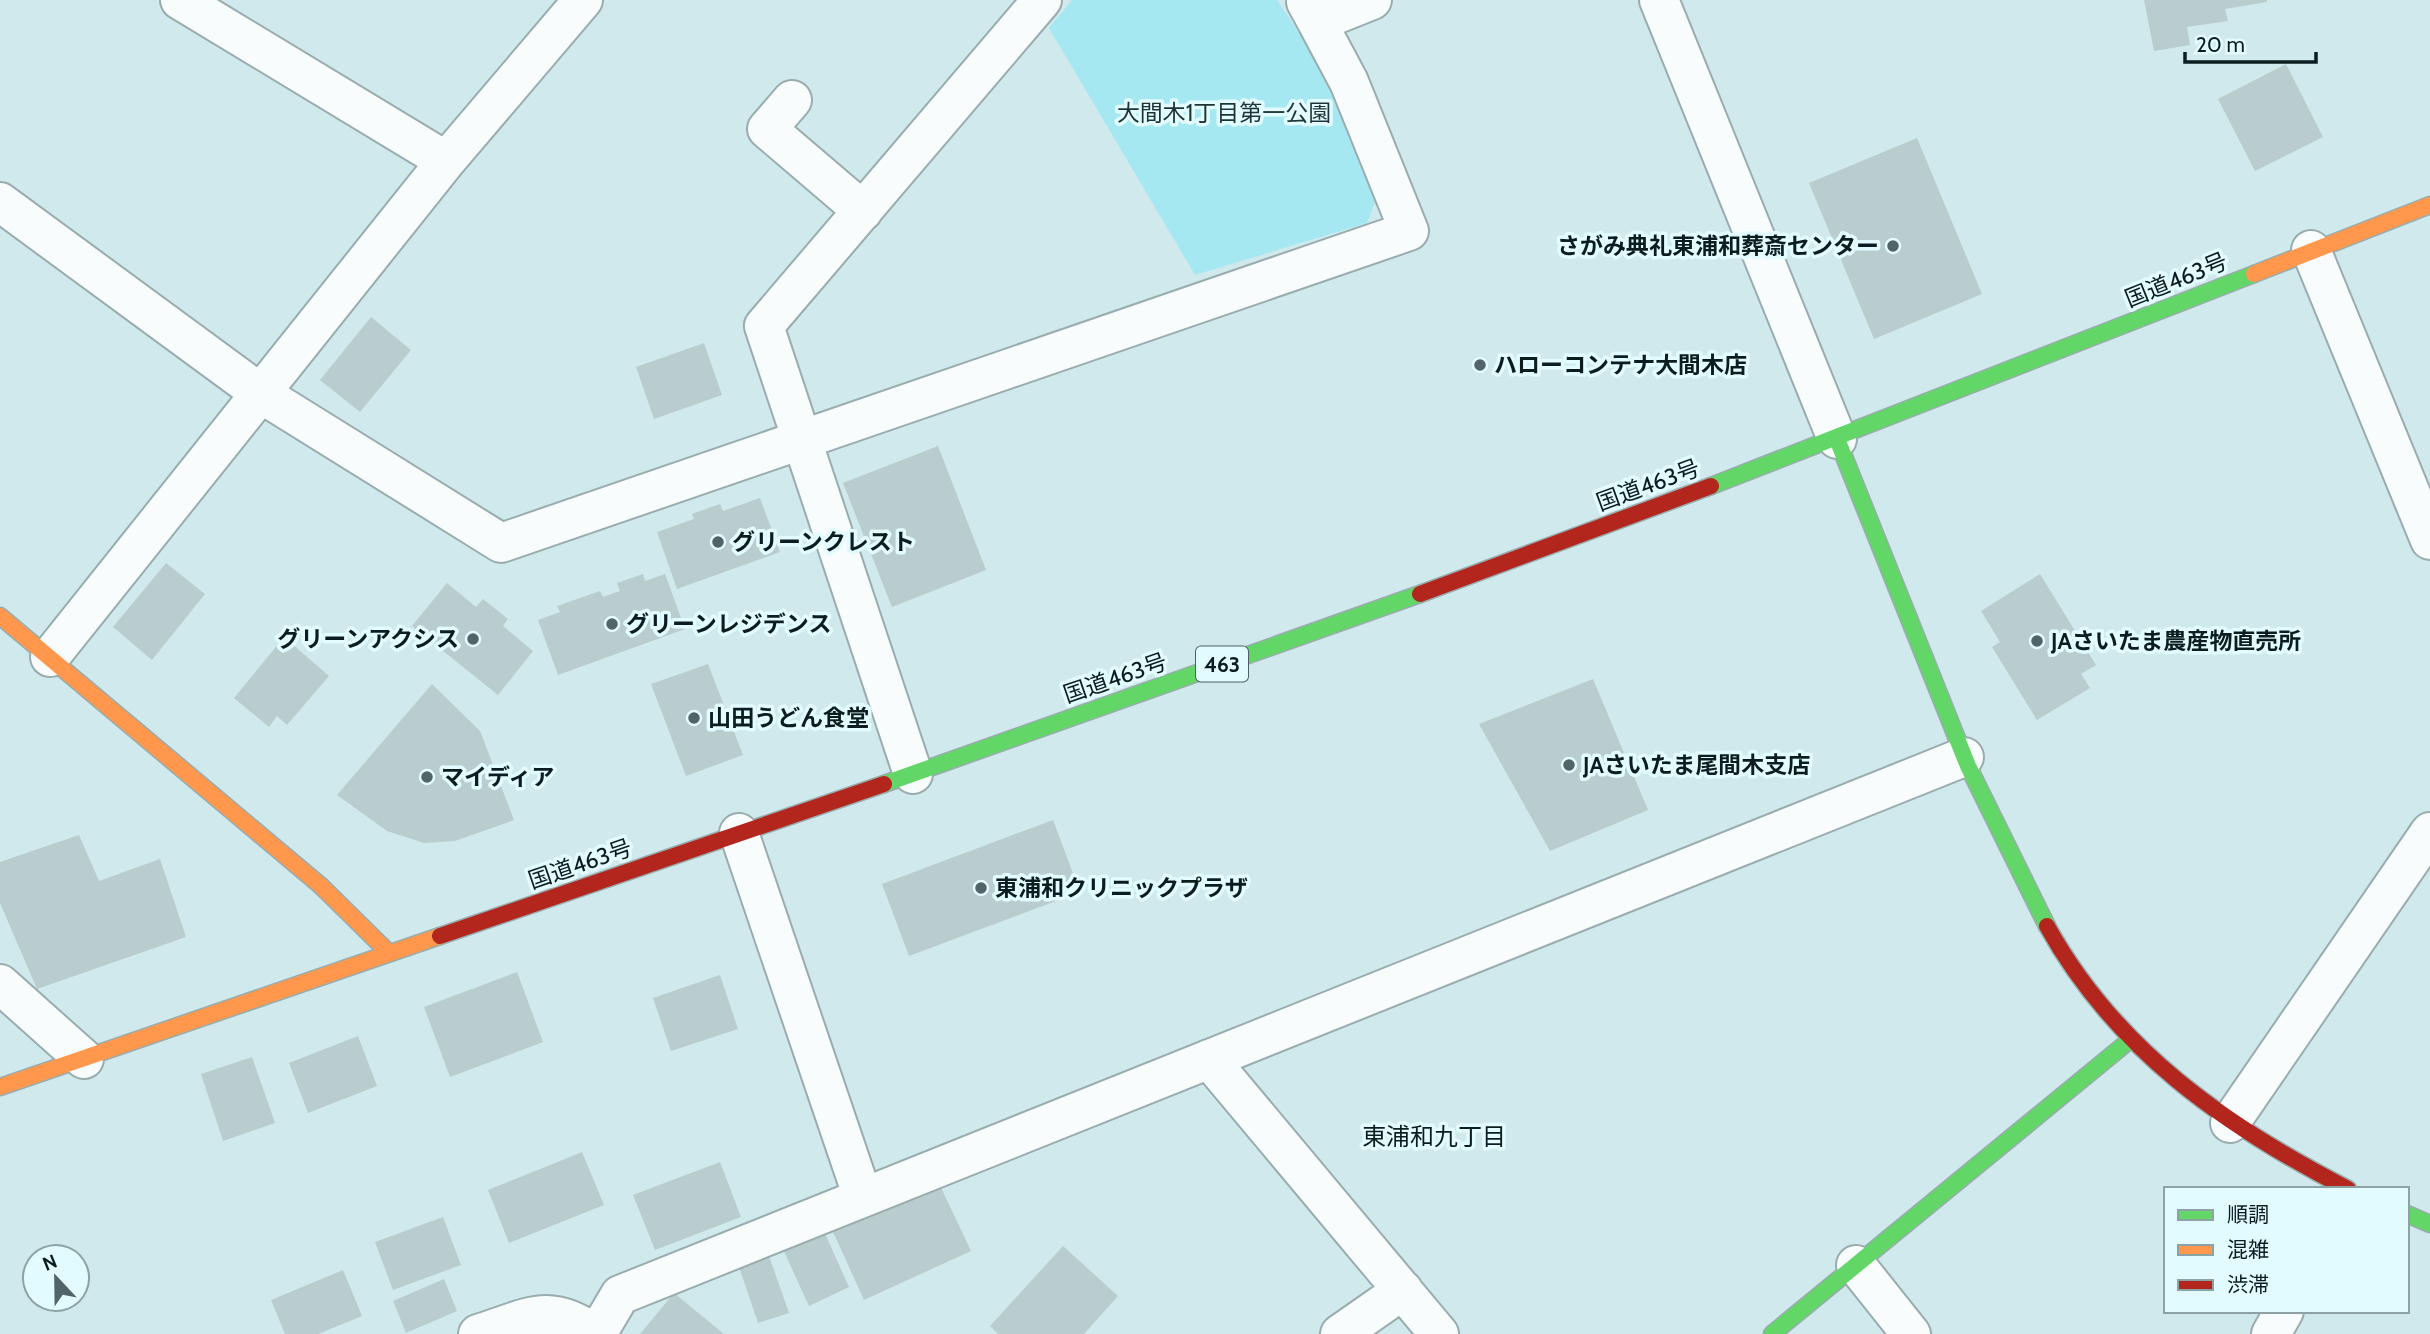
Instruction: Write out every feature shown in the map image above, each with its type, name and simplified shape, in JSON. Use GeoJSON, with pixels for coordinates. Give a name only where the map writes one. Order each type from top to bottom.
{"type":"FeatureCollection","features":[{"type":"Feature","properties":{"kind":"main road","name":"国道463号"},"geometry":{"type":"LineString","coordinates":[[0,1087],[913,774],[1380,609],[1837,439],[2430,205]]}},
{"type":"Feature","properties":{"kind":"main road"},"geometry":{"type":"LineString","coordinates":[[1837,439],[1964,757],[2034,908],[2096,999],[2130,1040],[2230,1123],[2294,1162],[2344,1187]]}},
{"type":"Feature","properties":{"kind":"main road"},"geometry":{"type":"LineString","coordinates":[[0,616],[321,886],[388,952]]}},
{"type":"Feature","properties":{"kind":"main road"},"geometry":{"type":"LineString","coordinates":[[1772,1334],[2130,1040]]}},
{"type":"Feature","properties":{"kind":"main road"},"geometry":{"type":"LineString","coordinates":[[2409,1215],[2430,1224]]}},
{"type":"Feature","properties":{"kind":"street"},"geometry":{"type":"LineString","coordinates":[[180,0],[446,161]]}},
{"type":"Feature","properties":{"kind":"street"},"geometry":{"type":"LineString","coordinates":[[50,657],[446,161],[583,0]]}},
{"type":"Feature","properties":{"kind":"street"},"geometry":{"type":"LineString","coordinates":[[913,774],[800,441],[764,326],[1042,0]]}},
{"type":"Feature","properties":{"kind":"street"},"geometry":{"type":"LineString","coordinates":[[0,202],[260,393],[501,543],[1409,232],[1349,82],[1311,11],[1373,0]]}},
{"type":"Feature","properties":{"kind":"street"},"geometry":{"type":"LineString","coordinates":[[1659,0],[1837,439]]}},
{"type":"Feature","properties":{"kind":"street"},"geometry":{"type":"LineString","coordinates":[[792,100],[767,129],[863,211]]}},
{"type":"Feature","properties":{"kind":"street"},"geometry":{"type":"LineString","coordinates":[[2311,250],[2430,540]]}},
{"type":"Feature","properties":{"kind":"street"},"geometry":{"type":"LineString","coordinates":[[478,1334],[548,1312],[574,1319],[596,1334],[620,1295],[862,1195],[1964,757]]}},
{"type":"Feature","properties":{"kind":"street"},"geometry":{"type":"LineString","coordinates":[[2230,1123],[2430,832]]}},
{"type":"Feature","properties":{"kind":"street"},"geometry":{"type":"LineString","coordinates":[[739,833],[862,1195]]}},
{"type":"Feature","properties":{"kind":"street"},"geometry":{"type":"LineString","coordinates":[[0,984],[84,1059]]}},
{"type":"Feature","properties":{"kind":"street"},"geometry":{"type":"LineString","coordinates":[[1209,1059],[1439,1334]]}},
{"type":"Feature","properties":{"kind":"street"},"geometry":{"type":"LineString","coordinates":[[1856,1265],[1911,1334]]}},
{"type":"Feature","properties":{"kind":"street"},"geometry":{"type":"LineString","coordinates":[[1340,1334],[1403,1290]]}},
{"type":"Feature","properties":{"kind":"street"},"geometry":{"type":"LineString","coordinates":[[2272,1334],[2283,1313]]}},
{"type":"Feature","properties":{"kind":"green space","name":"大間木1丁目第一公園"},"geometry":{"type":"Polygon","coordinates":[[[1072,0],[1277,0],[1318,61],[1375,202],[1367,223],[1195,275],[1049,28],[1072,0]]]}},
{"type":"Feature","properties":{"kind":"building"},"geometry":{"type":"Polygon","coordinates":[[[2144,0],[2267,2],[2225,9],[2228,21],[2187,27],[2190,45],[2154,51],[2144,0]]]}},
{"type":"Feature","properties":{"kind":"building"},"geometry":{"type":"Polygon","coordinates":[[[2286,64],[2323,137],[2255,171],[2218,99],[2286,64]]]}},
{"type":"Feature","properties":{"kind":"building"},"geometry":{"type":"Polygon","coordinates":[[[1917,138],[1982,294],[1874,339],[1809,183],[1917,138]]]}},
{"type":"Feature","properties":{"kind":"building"},"geometry":{"type":"Polygon","coordinates":[[[371,317],[411,350],[360,412],[320,380],[371,317]]]}},
{"type":"Feature","properties":{"kind":"building"},"geometry":{"type":"Polygon","coordinates":[[[704,343],[722,395],[654,419],[636,367],[704,343]]]}},
{"type":"Feature","properties":{"kind":"building"},"geometry":{"type":"Polygon","coordinates":[[[938,446],[986,570],[892,607],[843,483],[938,446]]]}},
{"type":"Feature","properties":{"kind":"building","name":"グリーンクレスト"},"geometry":{"type":"Polygon","coordinates":[[[760,498],[780,552],[677,589],[657,532],[694,519],[692,514],[720,504],[723,511],[760,498]]]}},
{"type":"Feature","properties":{"kind":"building"},"geometry":{"type":"Polygon","coordinates":[[[166,563],[205,594],[152,660],[113,627],[166,563]]]}},
{"type":"Feature","properties":{"kind":"building","name":"グリーンレジデンス"},"geometry":{"type":"Polygon","coordinates":[[[643,574],[645,581],[665,574],[685,629],[558,675],[538,620],[560,612],[557,606],[600,591],[603,597],[620,591],[617,583],[643,574]]]}},
{"type":"Feature","properties":{"kind":"building"},"geometry":{"type":"Polygon","coordinates":[[[2040,574],[2096,665],[2081,674],[2090,688],[2037,720],[1992,647],[2000,642],[1981,611],[2040,574]]]}},
{"type":"Feature","properties":{"kind":"building","name":"グリーンアクシス"},"geometry":{"type":"Polygon","coordinates":[[[447,583],[476,607],[483,599],[508,619],[503,626],[533,651],[498,695],[412,626],[447,583]]]}},
{"type":"Feature","properties":{"kind":"building"},"geometry":{"type":"Polygon","coordinates":[[[284,637],[329,676],[287,725],[277,716],[269,727],[234,698],[284,637]]]}},
{"type":"Feature","properties":{"kind":"building"},"geometry":{"type":"Polygon","coordinates":[[[708,664],[743,755],[686,776],[651,684],[708,664]]]}},
{"type":"Feature","properties":{"kind":"building"},"geometry":{"type":"Polygon","coordinates":[[[1593,679],[1648,810],[1550,851],[1479,724],[1593,679]]]}},
{"type":"Feature","properties":{"kind":"building"},"geometry":{"type":"Polygon","coordinates":[[[432,684],[480,731],[514,820],[455,841],[424,843],[387,831],[337,795],[432,684]]]}},
{"type":"Feature","properties":{"kind":"building","name":"東浦和クリニックプラザ"},"geometry":{"type":"Polygon","coordinates":[[[1053,820],[1080,892],[909,956],[882,884],[1053,820]]]}},
{"type":"Feature","properties":{"kind":"building"},"geometry":{"type":"Polygon","coordinates":[[[79,835],[99,881],[160,859],[186,937],[37,989],[0,903],[0,862],[79,835]]]}},
{"type":"Feature","properties":{"kind":"building"},"geometry":{"type":"Polygon","coordinates":[[[517,972],[543,1042],[450,1077],[424,1007],[517,972]]]}},
{"type":"Feature","properties":{"kind":"building"},"geometry":{"type":"Polygon","coordinates":[[[720,975],[738,1029],[671,1051],[653,998],[720,975]]]}},
{"type":"Feature","properties":{"kind":"building"},"geometry":{"type":"Polygon","coordinates":[[[358,1036],[377,1086],[308,1113],[289,1063],[358,1036]]]}},
{"type":"Feature","properties":{"kind":"building"},"geometry":{"type":"Polygon","coordinates":[[[252,1057],[275,1123],[223,1141],[201,1074],[252,1057]]]}},
{"type":"Feature","properties":{"kind":"building"},"geometry":{"type":"Polygon","coordinates":[[[582,1152],[604,1205],[509,1243],[488,1190],[582,1152]]]}},
{"type":"Feature","properties":{"kind":"building"},"geometry":{"type":"Polygon","coordinates":[[[720,1162],[741,1217],[655,1250],[633,1195],[720,1162]]]}},
{"type":"Feature","properties":{"kind":"building"},"geometry":{"type":"Polygon","coordinates":[[[935,1175],[971,1251],[864,1300],[829,1223],[935,1175]]]}},
{"type":"Feature","properties":{"kind":"building"},"geometry":{"type":"Polygon","coordinates":[[[443,1217],[461,1265],[393,1290],[375,1242],[443,1217]]]}},
{"type":"Feature","properties":{"kind":"building"},"geometry":{"type":"Polygon","coordinates":[[[822,1227],[849,1287],[809,1306],[781,1245],[822,1227]]]}},
{"type":"Feature","properties":{"kind":"building"},"geometry":{"type":"Polygon","coordinates":[[[1063,1246],[1118,1296],[1084,1334],[998,1334],[990,1326],[1063,1246]]]}},
{"type":"Feature","properties":{"kind":"building"},"geometry":{"type":"Polygon","coordinates":[[[768,1253],[789,1313],[758,1323],[738,1264],[768,1253]]]}},
{"type":"Feature","properties":{"kind":"building"},"geometry":{"type":"Polygon","coordinates":[[[343,1270],[362,1316],[318,1334],[285,1334],[271,1300],[343,1270]]]}},
{"type":"Feature","properties":{"kind":"building"},"geometry":{"type":"Polygon","coordinates":[[[444,1279],[457,1311],[406,1333],[393,1301],[444,1279]]]}},
{"type":"Feature","properties":{"kind":"building"},"geometry":{"type":"Polygon","coordinates":[[[674,1293],[724,1334],[640,1334],[674,1293]]]}},
{"type":"Feature","properties":{"kind":"traffic: fast"},"geometry":{"type":"LineString","coordinates":[[1711,486],[2254,274]]}},
{"type":"Feature","properties":{"kind":"traffic: fast"},"geometry":{"type":"LineString","coordinates":[[1837,439],[1968,766],[2047,926]]}},
{"type":"Feature","properties":{"kind":"traffic: fast"},"geometry":{"type":"LineString","coordinates":[[884,784],[1420,594]]}},
{"type":"Feature","properties":{"kind":"traffic: fast"},"geometry":{"type":"LineString","coordinates":[[1772,1334],[2130,1040]]}},
{"type":"Feature","properties":{"kind":"traffic: fast"},"geometry":{"type":"LineString","coordinates":[[2409,1215],[2430,1224]]}},
{"type":"Feature","properties":{"kind":"traffic: slow"},"geometry":{"type":"LineString","coordinates":[[2254,274],[2430,205]]}},
{"type":"Feature","properties":{"kind":"traffic: slow"},"geometry":{"type":"LineString","coordinates":[[0,616],[321,886],[388,952]]}},
{"type":"Feature","properties":{"kind":"traffic: slow"},"geometry":{"type":"LineString","coordinates":[[0,1087],[440,936]]}},
{"type":"Feature","properties":{"kind":"traffic: jam"},"geometry":{"type":"LineString","coordinates":[[1420,594],[1711,486]]}},
{"type":"Feature","properties":{"kind":"traffic: jam"},"geometry":{"type":"LineString","coordinates":[[440,936],[884,784]]}},
{"type":"Feature","properties":{"kind":"traffic: jam"},"geometry":{"type":"LineString","coordinates":[[2047,926],[2074,970],[2105,1010],[2140,1047],[2177,1080],[2259,1139],[2344,1187]]}},
{"type":"Feature","properties":{"kind":"place","name":"さがみ典礼東浦和葬斎センター"},"geometry":{"type":"Point","coordinates":[1893,246]}},
{"type":"Feature","properties":{"kind":"place","name":"ハローコンテナ大間木店"},"geometry":{"type":"Point","coordinates":[1480,365]}},
{"type":"Feature","properties":{"kind":"place","name":"グリーンクレスト"},"geometry":{"type":"Point","coordinates":[718,542]}},
{"type":"Feature","properties":{"kind":"place","name":"グリーンレジデンス"},"geometry":{"type":"Point","coordinates":[612,624]}},
{"type":"Feature","properties":{"kind":"place","name":"グリーンアクシス"},"geometry":{"type":"Point","coordinates":[473,639]}},
{"type":"Feature","properties":{"kind":"place","name":"JAさいたま農産物直売所"},"geometry":{"type":"Point","coordinates":[2037,641]}},
{"type":"Feature","properties":{"kind":"place","name":"山田うどん食堂"},"geometry":{"type":"Point","coordinates":[694,718]}},
{"type":"Feature","properties":{"kind":"place","name":"JAさいたま尾間木支店"},"geometry":{"type":"Point","coordinates":[1569,765]}},
{"type":"Feature","properties":{"kind":"place","name":"マイディア"},"geometry":{"type":"Point","coordinates":[427,777]}},
{"type":"Feature","properties":{"kind":"place","name":"東浦和クリニックプラザ"},"geometry":{"type":"Point","coordinates":[981,888]}},
{"type":"Feature","properties":{"kind":"district","name":"東浦和九丁目"},"geometry":{"type":"Point","coordinates":[1434,1136]}}]}
